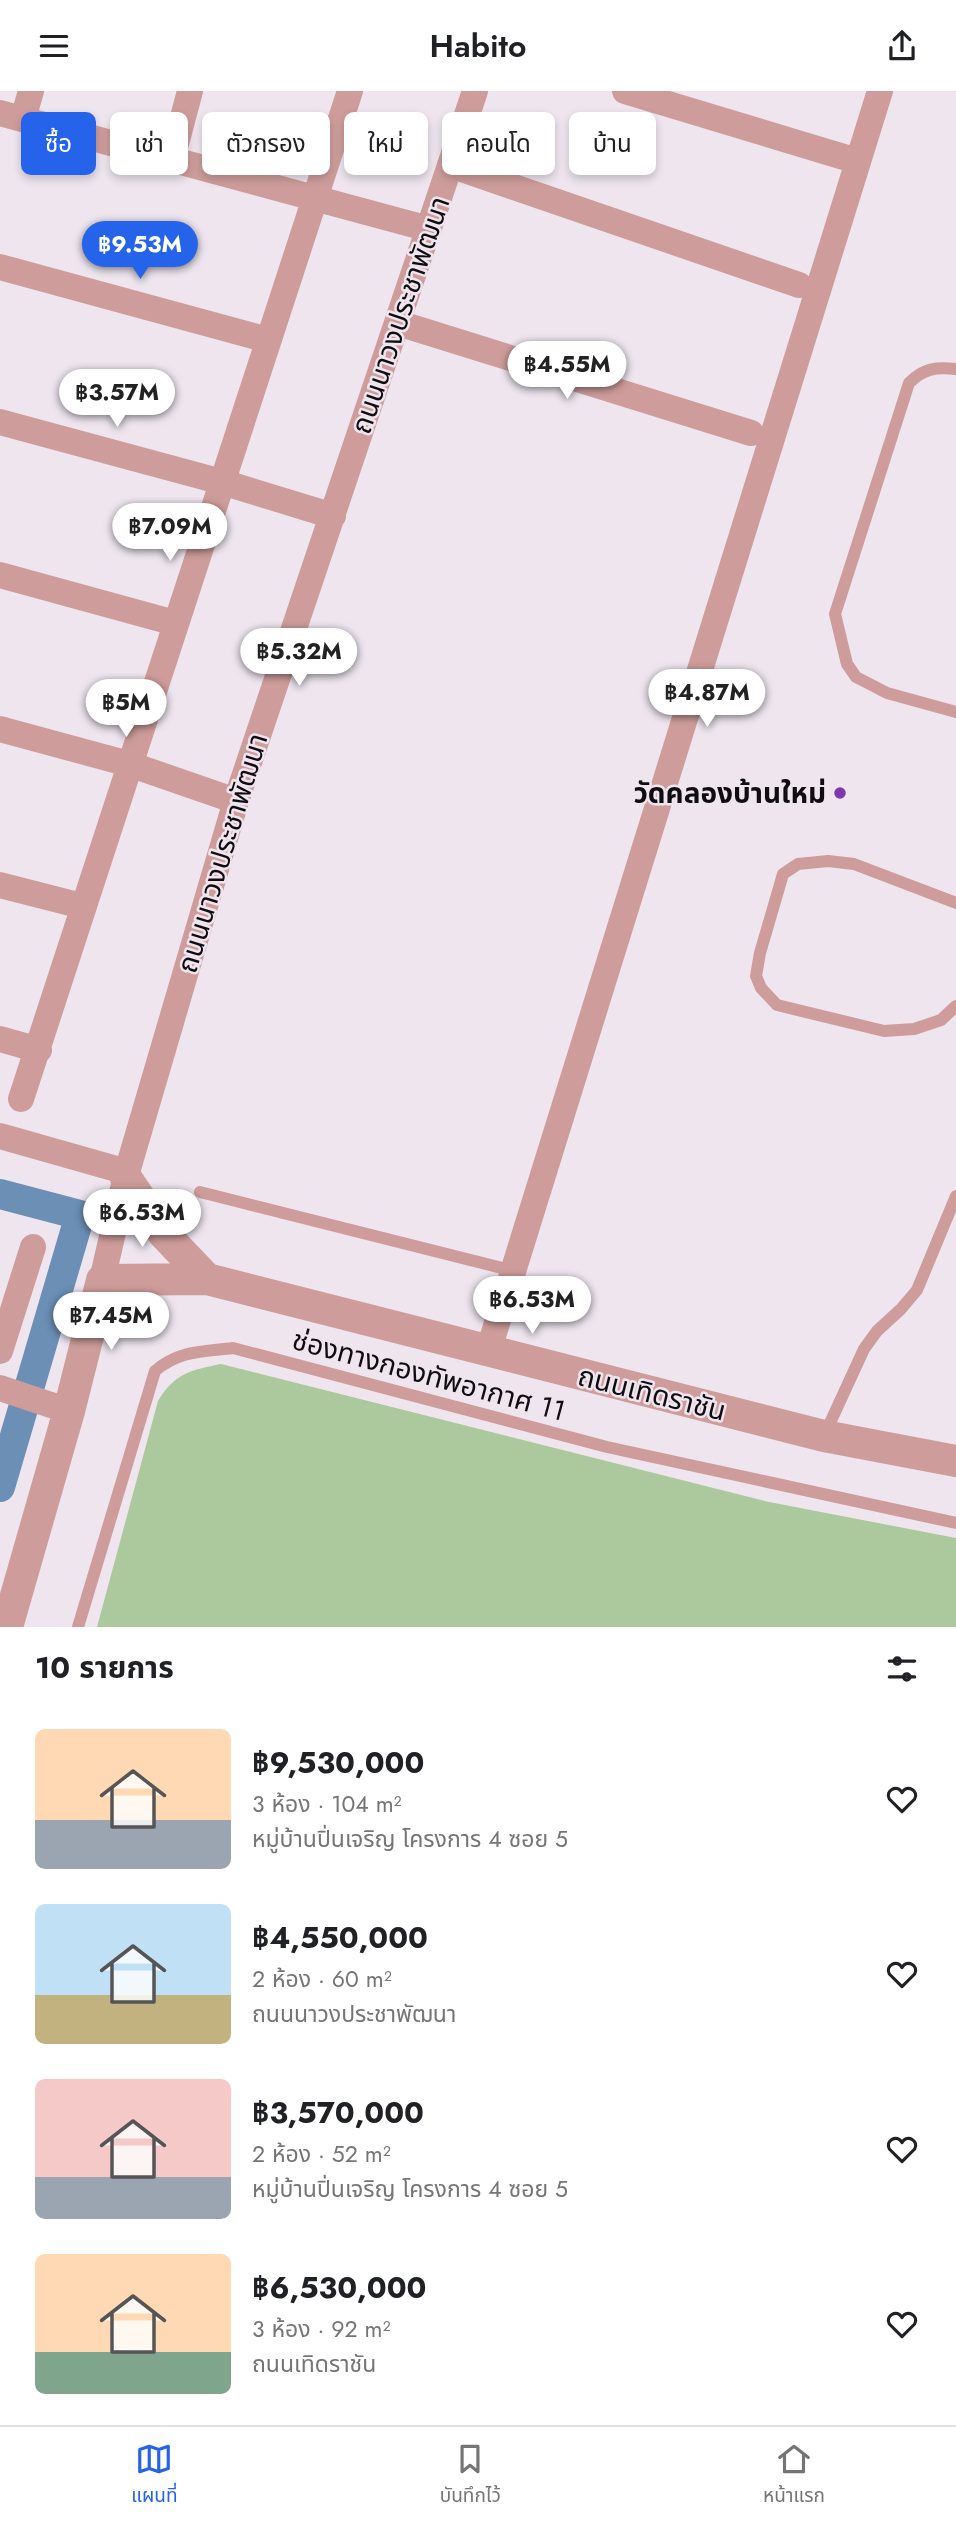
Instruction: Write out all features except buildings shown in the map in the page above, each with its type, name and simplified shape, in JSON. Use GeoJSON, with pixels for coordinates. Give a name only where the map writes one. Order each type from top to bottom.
{"type":"FeatureCollection","features":[{"type":"Feature","properties":{"kind":"street"},"geometry":{"type":"LineString","coordinates":[[31,91],[12,116],[110,142]]}},
{"type":"Feature","properties":{"kind":"street"},"geometry":{"type":"LineString","coordinates":[[184,112],[190,91]]}},
{"type":"Feature","properties":{"kind":"street"},"geometry":{"type":"LineString","coordinates":[[21,1099],[351,91]]}},
{"type":"Feature","properties":{"kind":"street","name":"ถนนนาวงประชาพัฒนา"},"geometry":{"type":"LineString","coordinates":[[468,112],[475,91]]}},
{"type":"Feature","properties":{"kind":"street"},"geometry":{"type":"LineString","coordinates":[[625,91],[695,102],[857,161]]}},
{"type":"Feature","properties":{"kind":"street"},"geometry":{"type":"LineString","coordinates":[[488,1352],[880,91]]}},
{"type":"Feature","properties":{"kind":"street"},"geometry":{"type":"LineString","coordinates":[[188,163],[429,229]]}},
{"type":"Feature","properties":{"kind":"street","name":"ถนนนาวงประชาพัฒนา"},"geometry":{"type":"LineString","coordinates":[[7,1627],[56,1407],[102,1280],[126,1175],[236,801],[447,175]]}},
{"type":"Feature","properties":{"kind":"street"},"geometry":{"type":"LineString","coordinates":[[479,175],[799,285]]}},
{"type":"Feature","properties":{"kind":"street"},"geometry":{"type":"LineString","coordinates":[[0,267],[268,340]]}},
{"type":"Feature","properties":{"kind":"street"},"geometry":{"type":"LineString","coordinates":[[398,323],[751,433]]}},
{"type":"Feature","properties":{"kind":"street"},"geometry":{"type":"LineString","coordinates":[[0,422],[222,482],[333,516]]}},
{"type":"Feature","properties":{"kind":"street"},"geometry":{"type":"LineString","coordinates":[[0,575],[175,624]]}},
{"type":"Feature","properties":{"kind":"street"},"geometry":{"type":"LineString","coordinates":[[0,729],[129,764],[236,801]]}},
{"type":"Feature","properties":{"kind":"street"},"geometry":{"type":"LineString","coordinates":[[0,884],[82,906]]}},
{"type":"Feature","properties":{"kind":"street"},"geometry":{"type":"LineString","coordinates":[[0,1039],[39,1050]]}},
{"type":"Feature","properties":{"kind":"street"},"geometry":{"type":"LineString","coordinates":[[0,1136],[126,1175],[164,1234],[207,1279]]}},
{"type":"Feature","properties":{"kind":"street"},"geometry":{"type":"LineString","coordinates":[[0,1351],[33,1247]]}},
{"type":"Feature","properties":{"kind":"street","name":"ถนนเทิดราชัน"},"geometry":{"type":"LineString","coordinates":[[102,1280],[207,1279],[824,1436],[956,1461]]}},
{"type":"Feature","properties":{"kind":"street"},"geometry":{"type":"LineString","coordinates":[[4,1390],[56,1407]]}},
{"type":"Feature","properties":{"kind":"lane"},"geometry":{"type":"LineString","coordinates":[[956,369],[938,367],[921,371],[909,383],[835,614],[847,664],[856,677],[887,693],[956,712]]}},
{"type":"Feature","properties":{"kind":"lane"},"geometry":{"type":"LineString","coordinates":[[956,903],[854,864],[798,864],[783,874],[760,953],[757,976],[761,988],[777,1005],[884,1031],[914,1029],[941,1020],[956,1006]]}},
{"type":"Feature","properties":{"kind":"lane"},"geometry":{"type":"LineString","coordinates":[[200,1192],[515,1271]]}},
{"type":"Feature","properties":{"kind":"lane"},"geometry":{"type":"LineString","coordinates":[[824,1436],[864,1349],[877,1331],[917,1290],[956,1196]]}},
{"type":"Feature","properties":{"kind":"lane","name":"ช่องทางกองทัพอากาศ 11"},"geometry":{"type":"LineString","coordinates":[[78,1627],[155,1371],[170,1358],[197,1352],[233,1348],[607,1447],[956,1523]]}},
{"type":"Feature","properties":{"kind":"green space"},"geometry":{"type":"Polygon","coordinates":[[[221,1364],[769,1502],[956,1538],[956,1627],[97,1627],[158,1401],[171,1384],[185,1374],[221,1364]]]}},
{"type":"Feature","properties":{"kind":"waterway"},"geometry":{"type":"LineString","coordinates":[[0,1194],[80,1215],[0,1487]]}},
{"type":"Feature","properties":{"kind":"place","name":"วัดคลองบ้านใหม่"},"geometry":{"type":"Point","coordinates":[840,793]}}]}
